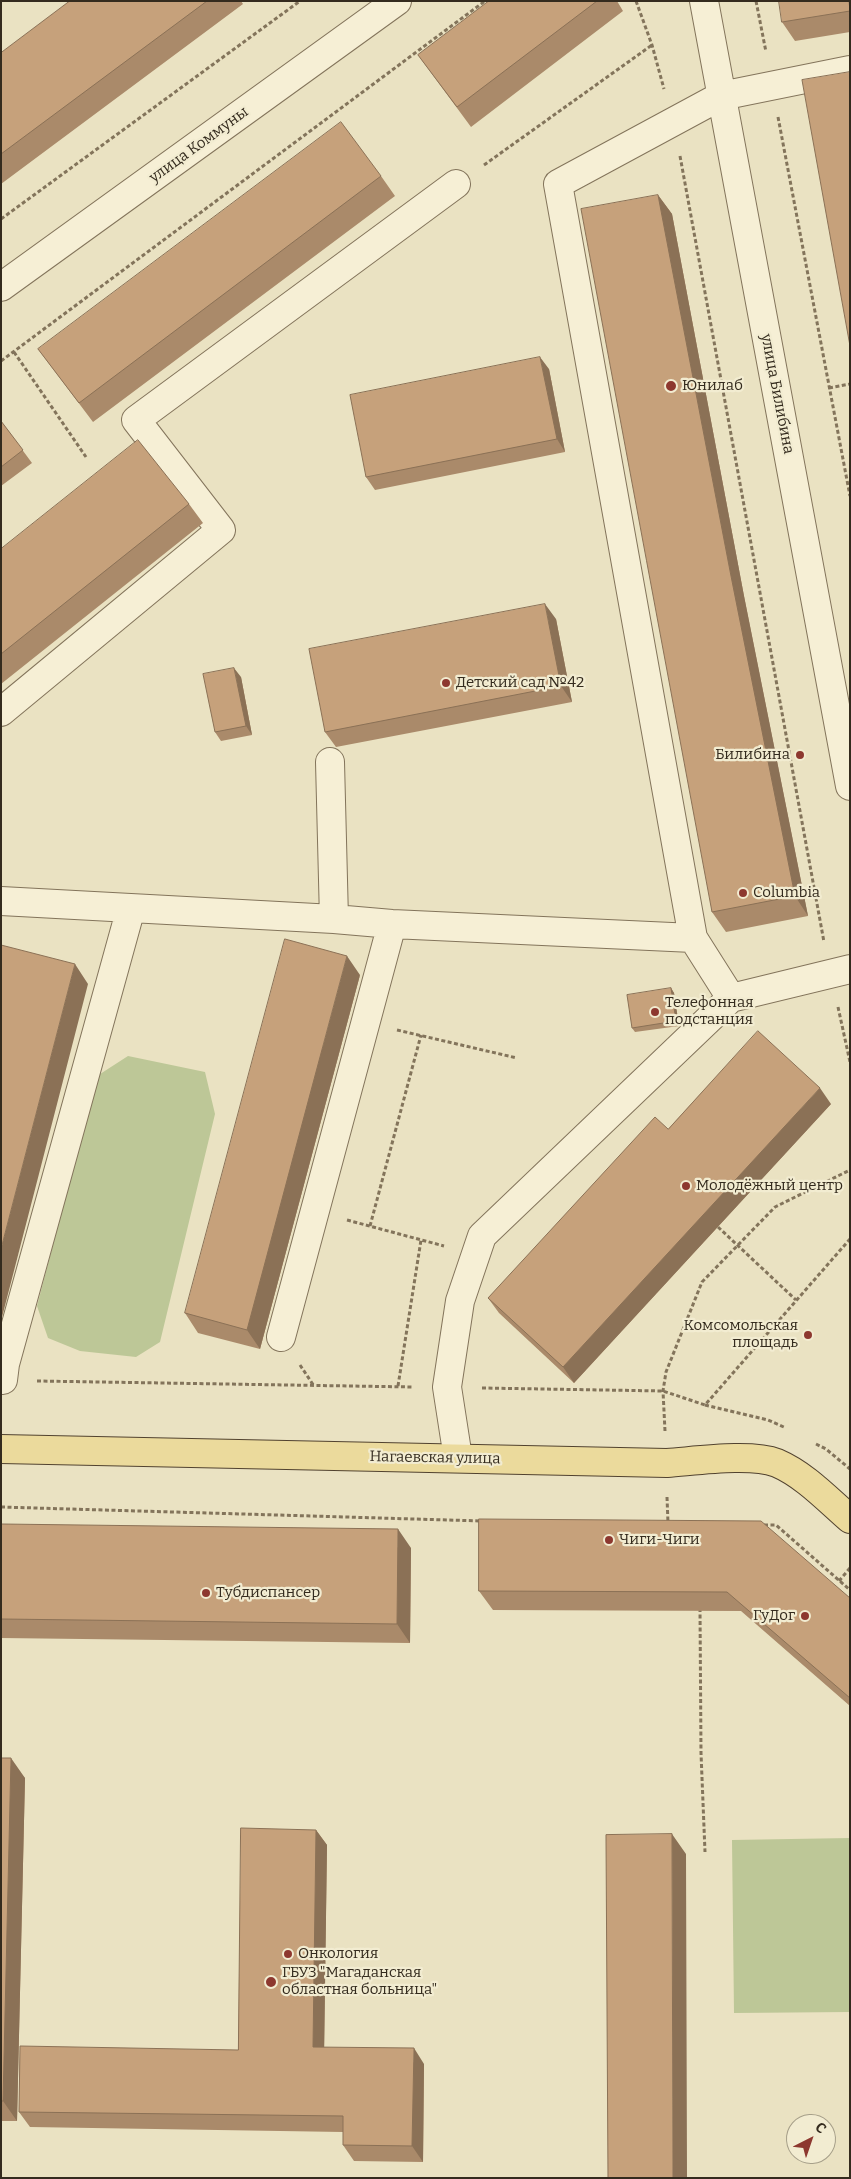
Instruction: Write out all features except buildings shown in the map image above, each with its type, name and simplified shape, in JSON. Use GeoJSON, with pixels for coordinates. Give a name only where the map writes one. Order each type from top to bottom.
{"type":"FeatureCollection","features":[{"type":"Feature","properties":{"kind":"main road","name":"Нагаевская улица"},"geometry":{"type":"LineString","coordinates":[[1,1449],[667,1463],[752,1459],[776,1463],[792,1471],[850,1519]]}},
{"type":"Feature","properties":{"kind":"street","name":"улица Коммуны"},"geometry":{"type":"LineString","coordinates":[[1,287],[396,1]]}},
{"type":"Feature","properties":{"kind":"street","name":"улица Билибина"},"geometry":{"type":"LineString","coordinates":[[704,1],[850,786]]}},
{"type":"Feature","properties":{"kind":"street"},"geometry":{"type":"LineString","coordinates":[[731,998],[693,938],[558,184],[721,96],[850,70]]}},
{"type":"Feature","properties":{"kind":"street"},"geometry":{"type":"LineString","coordinates":[[1,712],[222,530],[136,420],[456,184]]}},
{"type":"Feature","properties":{"kind":"street"},"geometry":{"type":"LineString","coordinates":[[330,762],[334,919]]}},
{"type":"Feature","properties":{"kind":"street"},"geometry":{"type":"LineString","coordinates":[[1,901],[334,919],[392,924],[693,938]]}},
{"type":"Feature","properties":{"kind":"street"},"geometry":{"type":"LineString","coordinates":[[3,1380],[5,1364],[131,908]]}},
{"type":"Feature","properties":{"kind":"street"},"geometry":{"type":"LineString","coordinates":[[281,1338],[392,924]]}},
{"type":"Feature","properties":{"kind":"street"},"geometry":{"type":"LineString","coordinates":[[458,1458],[447,1388],[460,1301],[482,1236],[731,998],[840,971]]}},
{"type":"Feature","properties":{"kind":"path"},"geometry":{"type":"LineString","coordinates":[[1,219],[300,1]]}},
{"type":"Feature","properties":{"kind":"path"},"geometry":{"type":"LineString","coordinates":[[1,361],[485,1]]}},
{"type":"Feature","properties":{"kind":"path"},"geometry":{"type":"LineString","coordinates":[[636,1],[652,45],[673,122],[840,971],[850,1062]]}},
{"type":"Feature","properties":{"kind":"path"},"geometry":{"type":"LineString","coordinates":[[756,1],[850,496]]}},
{"type":"Feature","properties":{"kind":"path"},"geometry":{"type":"LineString","coordinates":[[456,184],[652,45]]}},
{"type":"Feature","properties":{"kind":"path"},"geometry":{"type":"LineString","coordinates":[[14,352],[86,456]]}},
{"type":"Feature","properties":{"kind":"path"},"geometry":{"type":"LineString","coordinates":[[829,388],[850,384]]}},
{"type":"Feature","properties":{"kind":"path"},"geometry":{"type":"LineString","coordinates":[[365,1023],[517,1058]]}},
{"type":"Feature","properties":{"kind":"path"},"geometry":{"type":"LineString","coordinates":[[370,1226],[421,1035]]}},
{"type":"Feature","properties":{"kind":"path"},"geometry":{"type":"LineString","coordinates":[[663,1391],[666,1372],[702,1282],[774,1207],[850,1170]]}},
{"type":"Feature","properties":{"kind":"path"},"geometry":{"type":"LineString","coordinates":[[314,1212],[476,1254]]}},
{"type":"Feature","properties":{"kind":"path"},"geometry":{"type":"LineString","coordinates":[[718,1227],[796,1300]]}},
{"type":"Feature","properties":{"kind":"path"},"geometry":{"type":"LineString","coordinates":[[705,1404],[850,1239]]}},
{"type":"Feature","properties":{"kind":"path"},"geometry":{"type":"LineString","coordinates":[[398,1386],[421,1240]]}},
{"type":"Feature","properties":{"kind":"path"},"geometry":{"type":"LineString","coordinates":[[3,1380],[663,1391],[768,1420]]}},
{"type":"Feature","properties":{"kind":"path"},"geometry":{"type":"LineString","coordinates":[[1,1507],[488,1521]]}},
{"type":"Feature","properties":{"kind":"path"},"geometry":{"type":"LineString","coordinates":[[658,1524],[678,1524]]}},
{"type":"Feature","properties":{"kind":"path"},"geometry":{"type":"LineString","coordinates":[[756,1525],[776,1525],[850,1590]]}},
{"type":"Feature","properties":{"kind":"path"},"geometry":{"type":"LineString","coordinates":[[839,1581],[850,1568]]}},
{"type":"Feature","properties":{"kind":"path"},"geometry":{"type":"LineString","coordinates":[[700,1604],[701,1753],[705,1852]]}},
{"type":"Feature","properties":{"kind":"green space"},"geometry":{"type":"Polygon","coordinates":[[[128,1056],[205,1072],[215,1114],[160,1342],[136,1357],[80,1351],[48,1338],[37,1306],[97,1076],[128,1056]]]}},
{"type":"Feature","properties":{"kind":"green space"},"geometry":{"type":"Polygon","coordinates":[[[850,1838],[850,2012],[734,2013],[732,1840],[850,1838]]]}},
{"type":"Feature","properties":{"kind":"place","name":"Юнилаб"},"geometry":{"type":"Point","coordinates":[671,386]}},
{"type":"Feature","properties":{"kind":"place","name":"Детский сад №42"},"geometry":{"type":"Point","coordinates":[446,683]}},
{"type":"Feature","properties":{"kind":"place","name":"Билибина"},"geometry":{"type":"Point","coordinates":[800,755]}},
{"type":"Feature","properties":{"kind":"place","name":"Columbia"},"geometry":{"type":"Point","coordinates":[743,893]}},
{"type":"Feature","properties":{"kind":"place","name":"Телефонная подстанция"},"geometry":{"type":"Point","coordinates":[655,1012]}},
{"type":"Feature","properties":{"kind":"place","name":"Молодёжный центр"},"geometry":{"type":"Point","coordinates":[686,1186]}},
{"type":"Feature","properties":{"kind":"place","name":"Комсомольская площадь"},"geometry":{"type":"Point","coordinates":[808,1335]}},
{"type":"Feature","properties":{"kind":"place","name":"Чиги-Чиги"},"geometry":{"type":"Point","coordinates":[609,1540]}},
{"type":"Feature","properties":{"kind":"place","name":"Тубдиспансер"},"geometry":{"type":"Point","coordinates":[206,1593]}},
{"type":"Feature","properties":{"kind":"place","name":"ГуДог"},"geometry":{"type":"Point","coordinates":[805,1616]}},
{"type":"Feature","properties":{"kind":"place","name":"Онкология"},"geometry":{"type":"Point","coordinates":[288,1954]}},
{"type":"Feature","properties":{"kind":"place","name":"ГБУЗ \"Магаданская областная больница\""},"geometry":{"type":"Point","coordinates":[271,1982]}}]}
